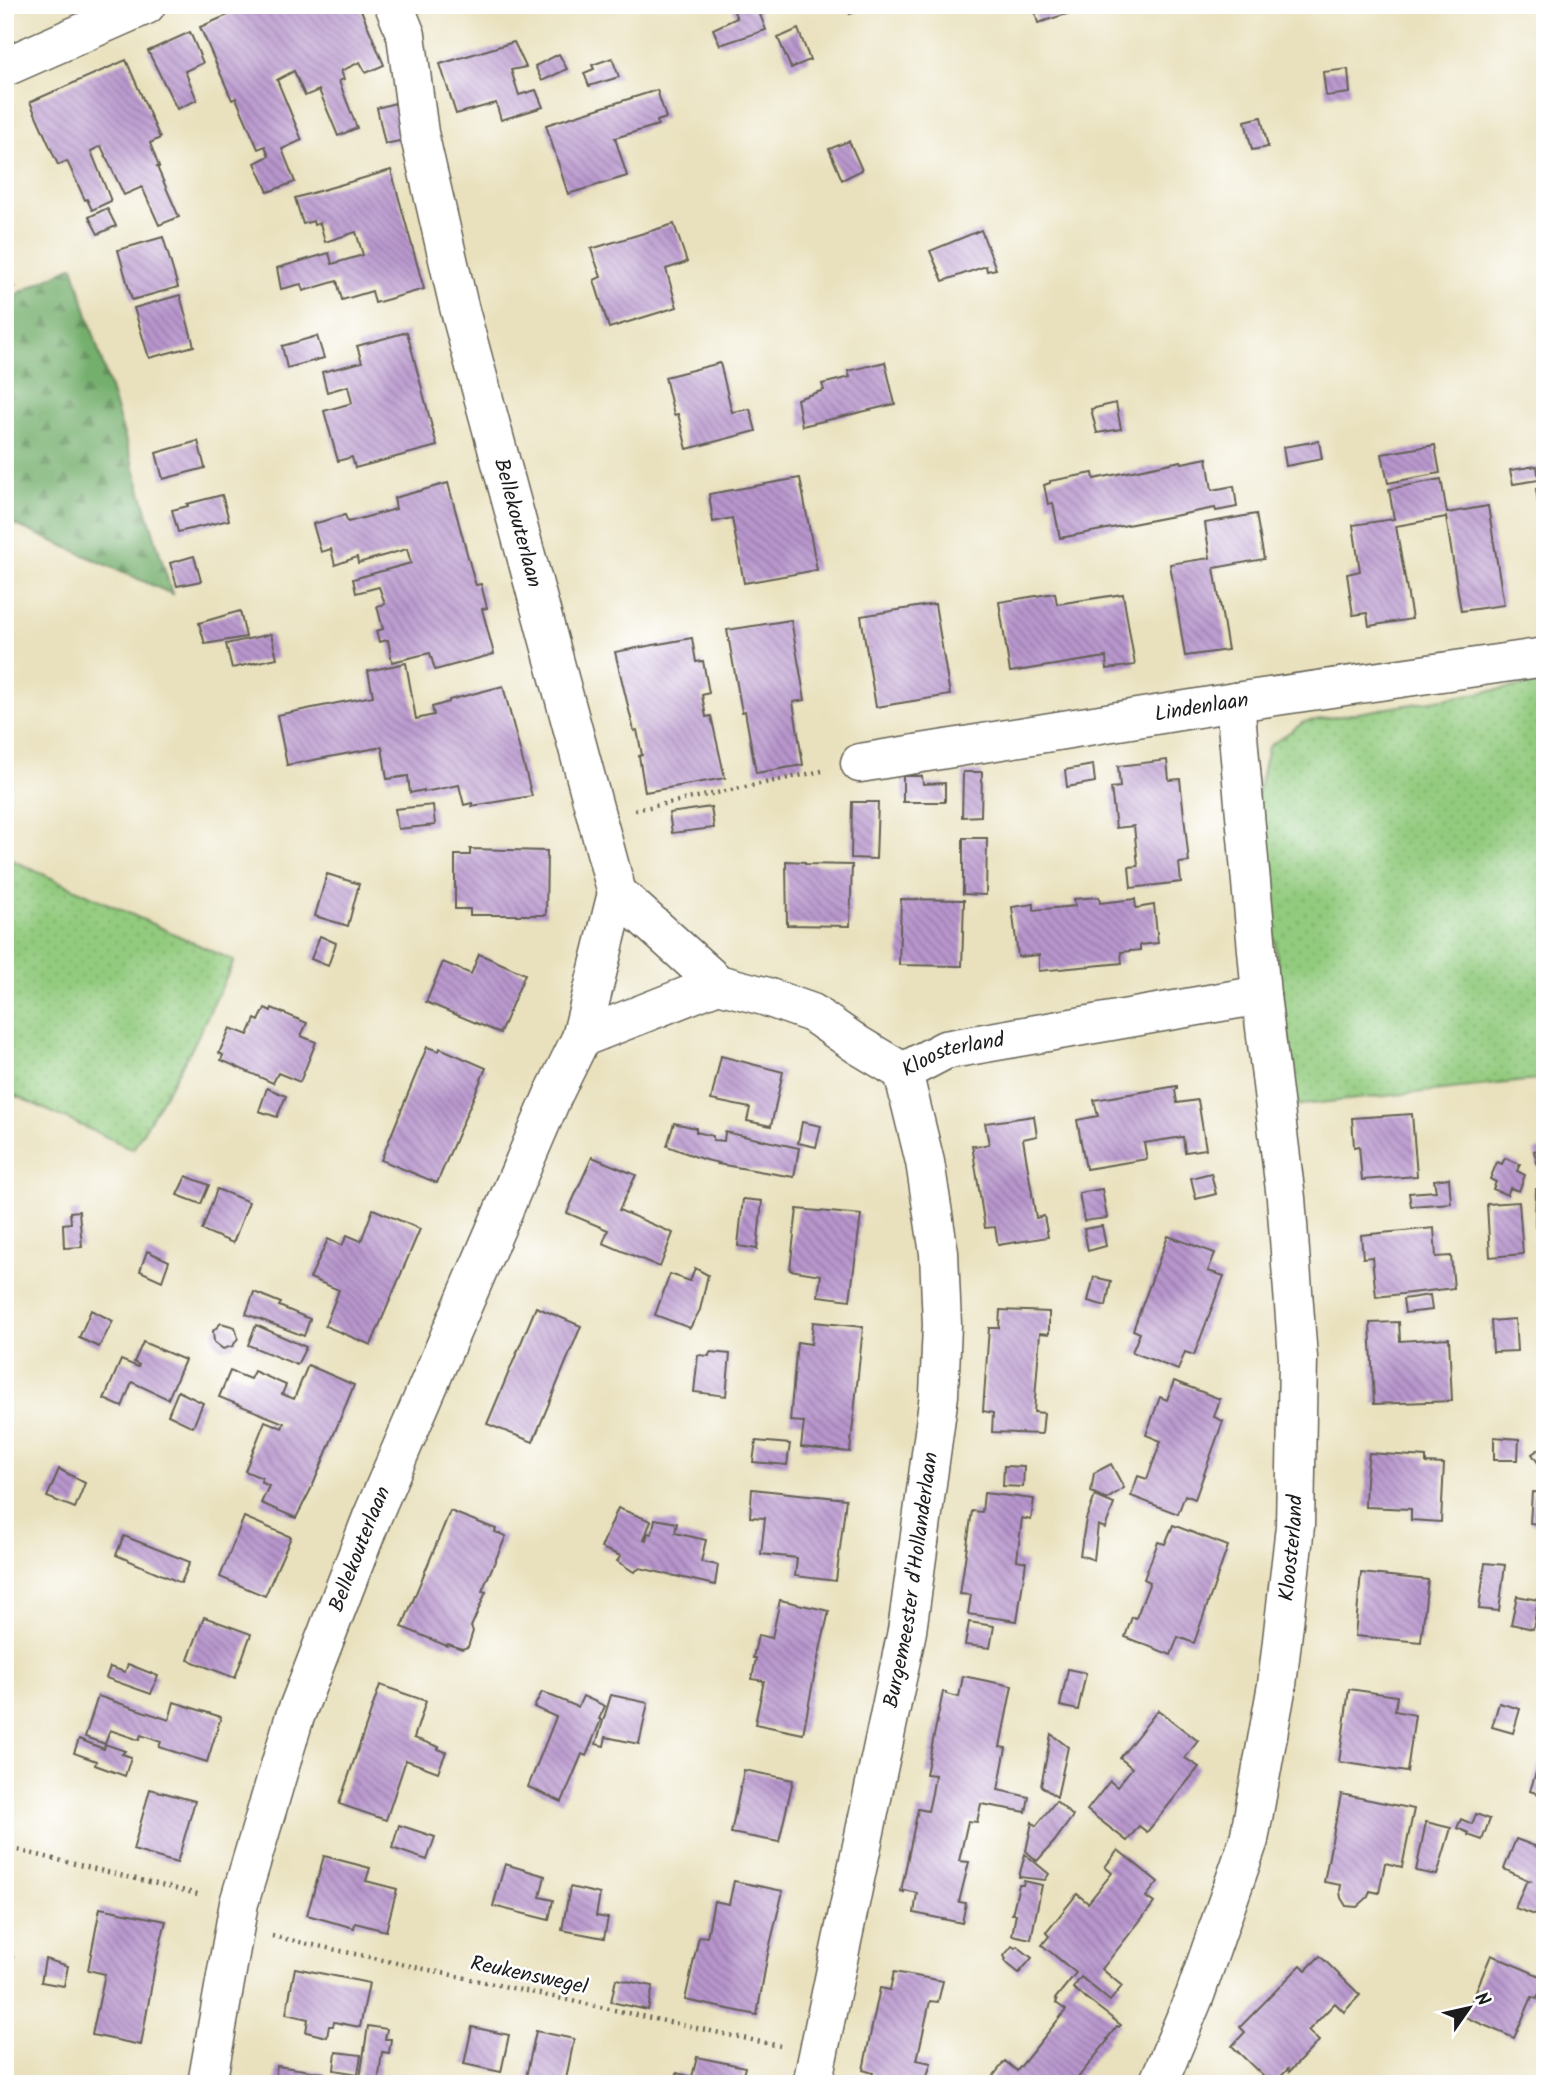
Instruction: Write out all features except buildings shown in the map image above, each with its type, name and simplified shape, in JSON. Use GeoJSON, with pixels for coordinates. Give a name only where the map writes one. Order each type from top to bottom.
{"type":"FeatureCollection","features":[{"type":"Feature","properties":{"kind":"street"},"geometry":{"type":"LineString","coordinates":[[5,67],[146,5]]}},
{"type":"Feature","properties":{"kind":"street","name":"Bellekouterlaan"},"geometry":{"type":"LineString","coordinates":[[207,2084],[236,1916],[294,1719],[372,1517],[547,1107],[581,1038],[617,893],[459,307],[419,133],[406,35],[394,5]]}},
{"type":"Feature","properties":{"kind":"street","name":"Lindenlaan"},"geometry":{"type":"LineString","coordinates":[[860,763],[1236,702],[1545,657]]}},
{"type":"Feature","properties":{"kind":"street","name":"Kloosterland"},"geometry":{"type":"LineString","coordinates":[[1158,2084],[1195,1995],[1249,1840],[1277,1685],[1295,1526],[1298,1359],[1286,1198],[1261,995],[1236,702]]}},
{"type":"Feature","properties":{"kind":"street","name":"Kloosterland"},"geometry":{"type":"LineString","coordinates":[[617,893],[718,984],[812,1013],[902,1072],[945,1050],[1261,995]]}},
{"type":"Feature","properties":{"kind":"street"},"geometry":{"type":"LineString","coordinates":[[581,1038],[718,984]]}},
{"type":"Feature","properties":{"kind":"street","name":"Burgemeester d'Hollanderlaan"},"geometry":{"type":"LineString","coordinates":[[815,2069],[907,1631],[939,1395],[942,1325],[939,1253],[925,1162],[902,1072]]}},
{"type":"Feature","properties":{"kind":"path"},"geometry":{"type":"LineString","coordinates":[[596,817],[860,763]]}},
{"type":"Feature","properties":{"kind":"path","name":"Reukenswegel"},"geometry":{"type":"LineString","coordinates":[[5,1847],[236,1916],[815,2069]]}},
{"type":"Feature","properties":{"kind":"green space"},"geometry":{"type":"Polygon","coordinates":[[[73,266],[172,594],[5,520],[5,300],[73,266]]]}},
{"type":"Feature","properties":{"kind":"green space"},"geometry":{"type":"Polygon","coordinates":[[[1545,682],[1545,1079],[1292,1106],[1286,1026],[1256,802],[1268,747],[1304,722],[1545,682]]]}},
{"type":"Feature","properties":{"kind":"green space"},"geometry":{"type":"Polygon","coordinates":[[[5,857],[234,961],[192,1048],[133,1149],[5,1091],[5,857]]]}}]}
